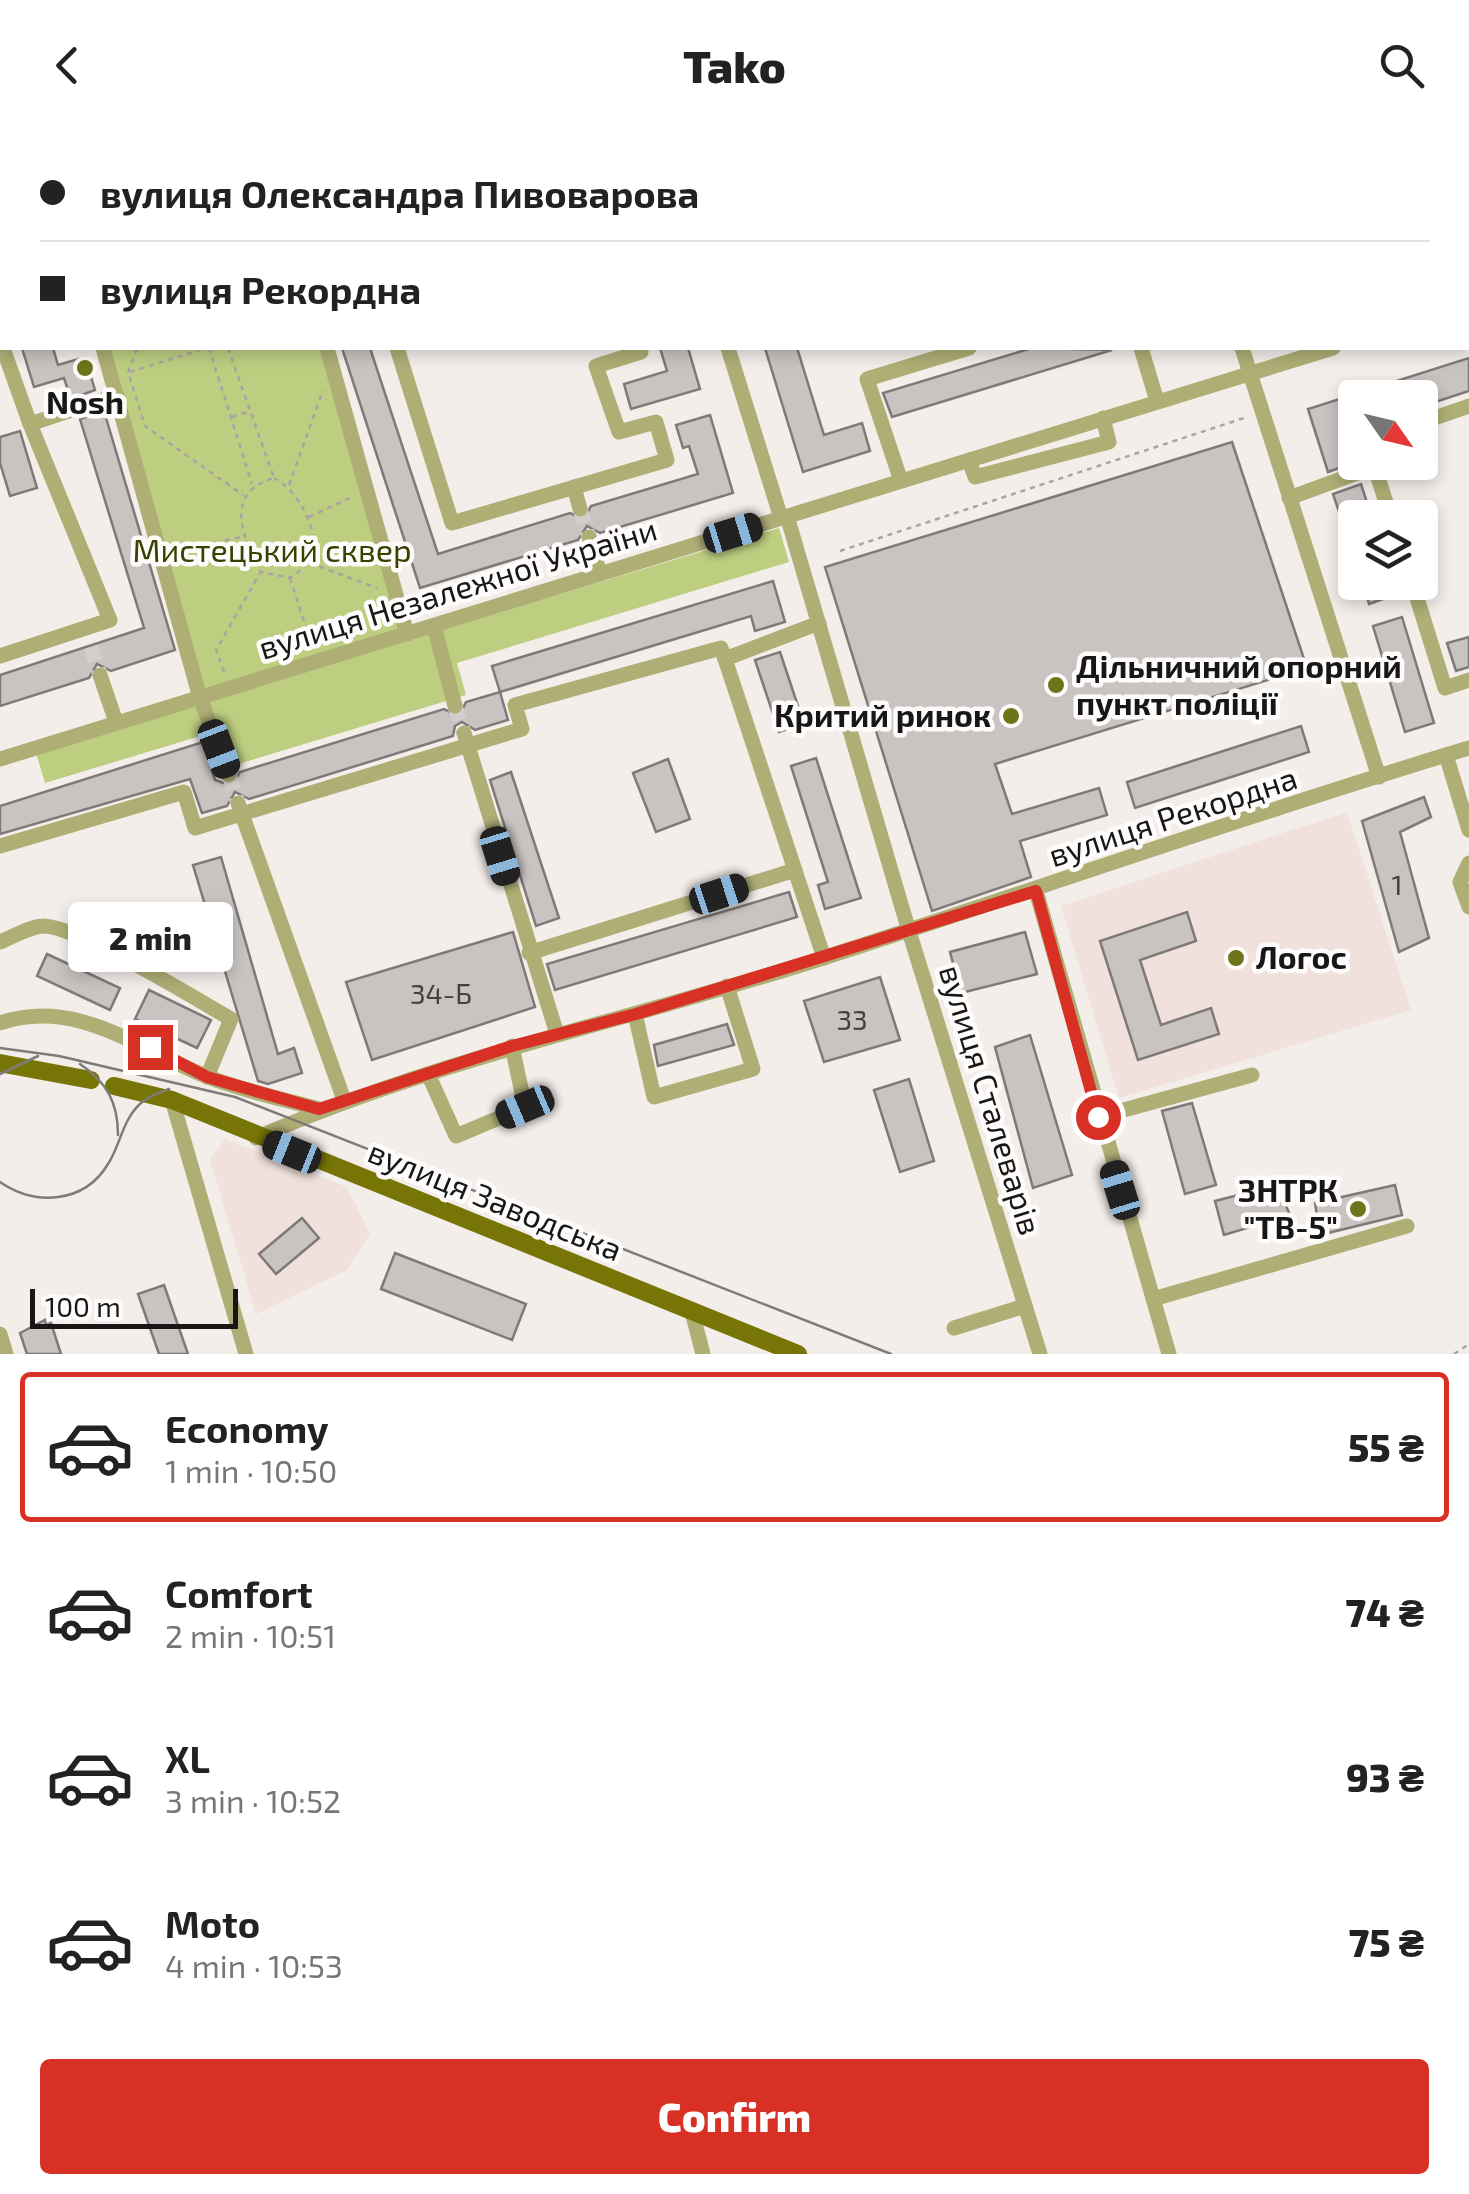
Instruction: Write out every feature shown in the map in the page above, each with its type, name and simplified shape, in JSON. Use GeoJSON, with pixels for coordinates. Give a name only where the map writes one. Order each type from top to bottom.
{"type":"FeatureCollection","features":[{"type":"Feature","properties":{"kind":"main road"},"geometry":{"type":"LineString","coordinates":[[0,1063],[91,1080]]}},
{"type":"Feature","properties":{"kind":"main road","name":"вулиця Заводська"},"geometry":{"type":"LineString","coordinates":[[114,1086],[172,1100],[256,1138],[798,1354]]}},
{"type":"Feature","properties":{"kind":"street"},"geometry":{"type":"LineString","coordinates":[[0,656],[110,620],[4,350]]}},
{"type":"Feature","properties":{"kind":"street"},"geometry":{"type":"LineString","coordinates":[[105,350],[200,698],[229,775]]}},
{"type":"Feature","properties":{"kind":"street"},"geometry":{"type":"LineString","coordinates":[[328,350],[407,634]]}},
{"type":"Feature","properties":{"kind":"street"},"geometry":{"type":"LineString","coordinates":[[398,350],[452,523],[668,460],[656,422],[619,432],[596,366],[641,350]]}},
{"type":"Feature","properties":{"kind":"street","name":"вулиця Сталеварів"},"geometry":{"type":"LineString","coordinates":[[729,350],[819,623],[908,928],[1040,1354]]}},
{"type":"Feature","properties":{"kind":"street"},"geometry":{"type":"LineString","coordinates":[[901,481],[867,379],[962,350]]}},
{"type":"Feature","properties":{"kind":"street"},"geometry":{"type":"LineString","coordinates":[[1142,350],[1158,401]]}},
{"type":"Feature","properties":{"kind":"street"},"geometry":{"type":"LineString","coordinates":[[1243,350],[1379,777]]}},
{"type":"Feature","properties":{"kind":"street","name":"вулиця Незалежної України"},"geometry":{"type":"LineString","coordinates":[[0,759],[1326,350]]}},
{"type":"Feature","properties":{"kind":"street"},"geometry":{"type":"LineString","coordinates":[[30,424],[117,395]]}},
{"type":"Feature","properties":{"kind":"street"},"geometry":{"type":"LineString","coordinates":[[1438,417],[1469,406]]}},
{"type":"Feature","properties":{"kind":"street"},"geometry":{"type":"LineString","coordinates":[[969,460],[975,478],[1109,442],[1103,418]]}},
{"type":"Feature","properties":{"kind":"street"},"geometry":{"type":"LineString","coordinates":[[1289,498],[1338,479]]}},
{"type":"Feature","properties":{"kind":"street"},"geometry":{"type":"LineString","coordinates":[[574,487],[580,510]]}},
{"type":"Feature","properties":{"kind":"street"},"geometry":{"type":"LineString","coordinates":[[589,537],[600,574]]}},
{"type":"Feature","properties":{"kind":"street"},"geometry":{"type":"LineString","coordinates":[[1418,600],[1445,688],[1469,680]]}},
{"type":"Feature","properties":{"kind":"street"},"geometry":{"type":"LineString","coordinates":[[725,658],[819,623]]}},
{"type":"Feature","properties":{"kind":"street"},"geometry":{"type":"LineString","coordinates":[[434,626],[455,706]]}},
{"type":"Feature","properties":{"kind":"street"},"geometry":{"type":"LineString","coordinates":[[83,628],[90,647]]}},
{"type":"Feature","properties":{"kind":"street"},"geometry":{"type":"LineString","coordinates":[[0,846],[184,792],[196,828],[240,808],[465,740],[522,729],[515,705],[721,648],[824,958]]}},
{"type":"Feature","properties":{"kind":"street"},"geometry":{"type":"LineString","coordinates":[[100,675],[116,722]]}},
{"type":"Feature","properties":{"kind":"street"},"geometry":{"type":"LineString","coordinates":[[465,740],[557,1034]]}},
{"type":"Feature","properties":{"kind":"street","name":"вулиця Рекордна"},"geometry":{"type":"LineString","coordinates":[[256,1138],[344,1100],[512,1046],[824,958],[1469,748]]}},
{"type":"Feature","properties":{"kind":"street"},"geometry":{"type":"LineString","coordinates":[[1446,755],[1469,830]]}},
{"type":"Feature","properties":{"kind":"street"},"geometry":{"type":"LineString","coordinates":[[240,808],[344,1100]]}},
{"type":"Feature","properties":{"kind":"street"},"geometry":{"type":"LineString","coordinates":[[1469,863],[1460,882],[1469,907]]}},
{"type":"Feature","properties":{"kind":"street"},"geometry":{"type":"LineString","coordinates":[[529,954],[795,870]]}},
{"type":"Feature","properties":{"kind":"street"},"geometry":{"type":"LineString","coordinates":[[1036,891],[1169,1354]]}},
{"type":"Feature","properties":{"kind":"street"},"geometry":{"type":"LineString","coordinates":[[0,942],[42,926],[68,934],[160,978],[231,1019],[207,1077]]}},
{"type":"Feature","properties":{"kind":"street"},"geometry":{"type":"LineString","coordinates":[[636,1014],[654,1096],[753,1068],[727,986]]}},
{"type":"Feature","properties":{"kind":"street"},"geometry":{"type":"LineString","coordinates":[[0,1023],[46,1013],[121,1032],[207,1077],[319,1109]]}},
{"type":"Feature","properties":{"kind":"street"},"geometry":{"type":"LineString","coordinates":[[428,1074],[456,1136],[525,1107],[512,1046]]}},
{"type":"Feature","properties":{"kind":"street"},"geometry":{"type":"LineString","coordinates":[[1098,1117],[1252,1075]]}},
{"type":"Feature","properties":{"kind":"street"},"geometry":{"type":"LineString","coordinates":[[172,1100],[246,1354]]}},
{"type":"Feature","properties":{"kind":"street"},"geometry":{"type":"LineString","coordinates":[[1153,1299],[1407,1226]]}},
{"type":"Feature","properties":{"kind":"street"},"geometry":{"type":"LineString","coordinates":[[954,1328],[1025,1306]]}},
{"type":"Feature","properties":{"kind":"street"},"geometry":{"type":"LineString","coordinates":[[692,1312],[703,1354]]}},
{"type":"Feature","properties":{"kind":"street"},"geometry":{"type":"LineString","coordinates":[[0,1334],[6,1354]]}},
{"type":"Feature","properties":{"kind":"path"},"geometry":{"type":"LineString","coordinates":[[142,350],[136,352],[128,372],[145,426],[244,496]]}},
{"type":"Feature","properties":{"kind":"path"},"geometry":{"type":"LineString","coordinates":[[128,372],[200,350]]}},
{"type":"Feature","properties":{"kind":"path"},"geometry":{"type":"LineString","coordinates":[[208,350],[252,484]]}},
{"type":"Feature","properties":{"kind":"path"},"geometry":{"type":"LineString","coordinates":[[229,350],[274,478]]}},
{"type":"Feature","properties":{"kind":"path"},"geometry":{"type":"LineString","coordinates":[[289,485],[332,365]]}},
{"type":"Feature","properties":{"kind":"path"},"geometry":{"type":"LineString","coordinates":[[231,417],[250,412]]}},
{"type":"Feature","properties":{"kind":"path"},"geometry":{"type":"LineString","coordinates":[[840,551],[1248,417]]}},
{"type":"Feature","properties":{"kind":"path"},"geometry":{"type":"LineString","coordinates":[[261,572],[242,536],[244,496],[252,484],[274,478],[289,485],[308,518],[312,544],[308,562],[290,578]]}},
{"type":"Feature","properties":{"kind":"path"},"geometry":{"type":"LineString","coordinates":[[308,518],[367,490]]}},
{"type":"Feature","properties":{"kind":"path"},"geometry":{"type":"LineString","coordinates":[[161,555],[242,536]]}},
{"type":"Feature","properties":{"kind":"path"},"geometry":{"type":"LineString","coordinates":[[308,562],[396,594]]}},
{"type":"Feature","properties":{"kind":"path"},"geometry":{"type":"LineString","coordinates":[[261,572],[290,578]]}},
{"type":"Feature","properties":{"kind":"path"},"geometry":{"type":"LineString","coordinates":[[230,688],[216,650],[261,572]]}},
{"type":"Feature","properties":{"kind":"path"},"geometry":{"type":"LineString","coordinates":[[290,578],[318,662]]}},
{"type":"Feature","properties":{"kind":"path"},"geometry":{"type":"LineString","coordinates":[[1454,1354],[1469,1344]]}},
{"type":"Feature","properties":{"kind":"shaded area","name":"Логос"},"geometry":{"type":"Polygon","coordinates":[[[1347,812],[1411,1010],[1119,1098],[1061,906],[1347,812]]]}},
{"type":"Feature","properties":{"kind":"shaded area"},"geometry":{"type":"Polygon","coordinates":[[[225,1139],[347,1187],[370,1234],[347,1270],[256,1314],[210,1160],[225,1139]]]}},
{"type":"Feature","properties":{"kind":"green space","name":"Мистецький сквер"},"geometry":{"type":"Polygon","coordinates":[[[104,350],[328,350],[407,634],[200,698],[104,350]]]}},
{"type":"Feature","properties":{"kind":"green space"},"geometry":{"type":"Polygon","coordinates":[[[779,528],[789,562],[457,663],[466,695],[219,770],[207,734],[45,783],[36,753],[779,528]]]}},
{"type":"Feature","properties":{"kind":"building"},"geometry":{"type":"Polygon","coordinates":[[[23,350],[54,350],[58,365],[85,357],[95,390],[71,399],[64,378],[34,387],[23,350]]]}},
{"type":"Feature","properties":{"kind":"building"},"geometry":{"type":"Polygon","coordinates":[[[343,350],[371,350],[438,554],[570,513],[584,519],[591,506],[698,474],[689,446],[683,448],[676,425],[710,415],[733,493],[600,533],[587,526],[578,540],[420,588],[343,350]]]}},
{"type":"Feature","properties":{"kind":"building"},"geometry":{"type":"Polygon","coordinates":[[[661,350],[689,350],[700,389],[631,409],[624,384],[667,371],[661,350]]]}},
{"type":"Feature","properties":{"kind":"building"},"geometry":{"type":"Polygon","coordinates":[[[766,350],[798,350],[824,435],[862,423],[870,451],[803,472],[766,350]]]}},
{"type":"Feature","properties":{"kind":"building"},"geometry":{"type":"Polygon","coordinates":[[[1025,350],[1112,350],[892,417],[883,393],[1025,350]]]}},
{"type":"Feature","properties":{"kind":"building"},"geometry":{"type":"Polygon","coordinates":[[[1469,358],[1469,391],[1438,401],[1438,380],[1400,380],[1469,358]]]}},
{"type":"Feature","properties":{"kind":"building"},"geometry":{"type":"Polygon","coordinates":[[[1338,399],[1338,468],[1328,472],[1308,409],[1338,399]]]}},
{"type":"Feature","properties":{"kind":"building"},"geometry":{"type":"Polygon","coordinates":[[[104,411],[175,650],[111,671],[97,664],[89,678],[0,706],[0,675],[144,628],[80,419],[104,411]]]}},
{"type":"Feature","properties":{"kind":"building"},"geometry":{"type":"Polygon","coordinates":[[[20,431],[37,488],[10,496],[0,463],[0,437],[20,431]]]}},
{"type":"Feature","properties":{"kind":"building","name":"Критий ринок"},"geometry":{"type":"Polygon","coordinates":[[[1232,442],[1307,668],[995,764],[1012,814],[1099,788],[1107,815],[1020,841],[1031,877],[932,911],[825,567],[1232,442]]]}},
{"type":"Feature","properties":{"kind":"building"},"geometry":{"type":"Polygon","coordinates":[[[1361,484],[1366,500],[1338,500],[1338,509],[1333,494],[1361,484]]]}},
{"type":"Feature","properties":{"kind":"building"},"geometry":{"type":"Polygon","coordinates":[[[773,581],[785,622],[755,631],[751,616],[500,692],[492,666],[773,581]]]}},
{"type":"Feature","properties":{"kind":"building"},"geometry":{"type":"Polygon","coordinates":[[[1402,617],[1434,723],[1405,732],[1373,626],[1402,617]]]}},
{"type":"Feature","properties":{"kind":"building"},"geometry":{"type":"Polygon","coordinates":[[[1469,637],[1469,667],[1456,671],[1447,643],[1469,637]]]}},
{"type":"Feature","properties":{"kind":"building"},"geometry":{"type":"Polygon","coordinates":[[[780,652],[804,724],[779,732],[755,660],[780,652]]]}},
{"type":"Feature","properties":{"kind":"building"},"geometry":{"type":"Polygon","coordinates":[[[500,692],[508,720],[475,730],[462,722],[455,726],[453,736],[249,799],[235,792],[227,806],[202,813],[190,779],[0,834],[0,806],[203,742],[215,780],[232,786],[240,772],[444,709],[459,716],[466,702],[500,692]]]}},
{"type":"Feature","properties":{"kind":"building"},"geometry":{"type":"Polygon","coordinates":[[[1301,726],[1309,752],[1135,808],[1127,782],[1301,726]]]}},
{"type":"Feature","properties":{"kind":"building"},"geometry":{"type":"Polygon","coordinates":[[[816,758],[861,898],[825,909],[818,885],[828,882],[791,766],[816,758]]]}},
{"type":"Feature","properties":{"kind":"building"},"geometry":{"type":"Polygon","coordinates":[[[668,759],[690,819],[656,832],[633,773],[668,759]]]}},
{"type":"Feature","properties":{"kind":"building"},"geometry":{"type":"Polygon","coordinates":[[[511,772],[559,918],[536,926],[490,780],[511,772]]]}},
{"type":"Feature","properties":{"kind":"building"},"geometry":{"type":"Polygon","coordinates":[[[1424,797],[1431,817],[1400,832],[1429,938],[1399,952],[1362,821],[1424,797]]]}},
{"type":"Feature","properties":{"kind":"building"},"geometry":{"type":"Polygon","coordinates":[[[221,857],[278,1054],[294,1048],[302,1073],[268,1084],[258,1081],[193,865],[221,857]]]}},
{"type":"Feature","properties":{"kind":"building"},"geometry":{"type":"Polygon","coordinates":[[[789,892],[797,917],[555,990],[547,964],[789,892]]]}},
{"type":"Feature","properties":{"kind":"building","name":"Логос"},"geometry":{"type":"Polygon","coordinates":[[[1187,912],[1196,941],[1140,960],[1161,1025],[1211,1008],[1219,1034],[1138,1060],[1100,941],[1187,912]]]}},
{"type":"Feature","properties":{"kind":"building"},"geometry":{"type":"Polygon","coordinates":[[[513,932],[535,1007],[372,1060],[346,982],[513,932]]]}},
{"type":"Feature","properties":{"kind":"building"},"geometry":{"type":"Polygon","coordinates":[[[1025,932],[1037,974],[961,993],[950,952],[1025,932]]]}},
{"type":"Feature","properties":{"kind":"building"},"geometry":{"type":"Polygon","coordinates":[[[47,954],[120,988],[110,1010],[37,976],[47,954]]]}},
{"type":"Feature","properties":{"kind":"building"},"geometry":{"type":"Polygon","coordinates":[[[880,977],[900,1040],[824,1062],[804,1001],[880,977]]]}},
{"type":"Feature","properties":{"kind":"building"},"geometry":{"type":"Polygon","coordinates":[[[149,990],[211,1020],[197,1048],[135,1019],[149,990]]]}},
{"type":"Feature","properties":{"kind":"building"},"geometry":{"type":"Polygon","coordinates":[[[727,1024],[734,1045],[658,1066],[654,1045],[727,1024]]]}},
{"type":"Feature","properties":{"kind":"building"},"geometry":{"type":"Polygon","coordinates":[[[1030,1035],[1072,1175],[1033,1188],[995,1047],[1030,1035]]]}},
{"type":"Feature","properties":{"kind":"building"},"geometry":{"type":"Polygon","coordinates":[[[909,1079],[934,1161],[900,1172],[874,1090],[909,1079]]]}},
{"type":"Feature","properties":{"kind":"building"},"geometry":{"type":"Polygon","coordinates":[[[1192,1103],[1216,1185],[1185,1194],[1162,1111],[1192,1103]]]}},
{"type":"Feature","properties":{"kind":"building"},"geometry":{"type":"Polygon","coordinates":[[[1395,1185],[1402,1215],[1320,1235],[1315,1203],[1395,1185]]]}},
{"type":"Feature","properties":{"kind":"building"},"geometry":{"type":"Polygon","coordinates":[[[1270,1187],[1276,1202],[1285,1203],[1295,1228],[1283,1230],[1277,1219],[1224,1235],[1215,1201],[1270,1187]]]}},
{"type":"Feature","properties":{"kind":"building"},"geometry":{"type":"Polygon","coordinates":[[[302,1218],[319,1238],[276,1274],[259,1254],[302,1218]]]}},
{"type":"Feature","properties":{"kind":"building"},"geometry":{"type":"Polygon","coordinates":[[[395,1253],[526,1304],[512,1340],[381,1289],[395,1253]]]}},
{"type":"Feature","properties":{"kind":"building"},"geometry":{"type":"Polygon","coordinates":[[[164,1285],[188,1354],[159,1354],[138,1294],[164,1285]]]}},
{"type":"Feature","properties":{"kind":"building"},"geometry":{"type":"Polygon","coordinates":[[[45,1320],[46,1325],[51,1323],[61,1354],[27,1354],[20,1333],[45,1320]]]}},
{"type":"Feature","properties":{"kind":"tunnel"},"geometry":{"type":"LineString","coordinates":[[580,509],[589,537]]}},
{"type":"Feature","properties":{"kind":"tunnel"},"geometry":{"type":"LineString","coordinates":[[91,647],[100,675]]}},
{"type":"Feature","properties":{"kind":"tunnel"},"geometry":{"type":"LineString","coordinates":[[455,706],[464,733]]}},
{"type":"Feature","properties":{"kind":"tunnel"},"geometry":{"type":"LineString","coordinates":[[229,775],[238,803]]}},
{"type":"Feature","properties":{"kind":"tram line"},"geometry":{"type":"LineString","coordinates":[[0,1048],[59,1056],[235,1097],[891,1354]]}},
{"type":"Feature","properties":{"kind":"tram line"},"geometry":{"type":"LineString","coordinates":[[0,1074],[38,1056]]}},
{"type":"Feature","properties":{"kind":"tram line"},"geometry":{"type":"LineString","coordinates":[[80,1064],[109,1094],[118,1135]]}},
{"type":"Feature","properties":{"kind":"tram line"},"geometry":{"type":"LineString","coordinates":[[0,1182],[28,1195],[43,1197],[73,1194],[86,1187],[108,1164],[135,1110],[147,1098],[169,1089]]}},
{"type":"Feature","properties":{"kind":"place","name":"Nosh"},"geometry":{"type":"Point","coordinates":[85,368]}},
{"type":"Feature","properties":{"kind":"place","name":"Дільничний опорний пункт поліції"},"geometry":{"type":"Point","coordinates":[1056,685]}},
{"type":"Feature","properties":{"kind":"place","name":"Критий ринок"},"geometry":{"type":"Point","coordinates":[1011,716]}},
{"type":"Feature","properties":{"kind":"place","name":"Логос"},"geometry":{"type":"Point","coordinates":[1236,958]}},
{"type":"Feature","properties":{"kind":"place","name":"ЗНТРК \"ТВ-5\""},"geometry":{"type":"Point","coordinates":[1358,1209]}},
{"type":"Feature","properties":{"kind":"route"},"geometry":{"type":"LineString","coordinates":[[150,1047],[207,1077],[319,1109],[512,1046],[636,1014],[1036,891],[1098,1117]]}}]}
